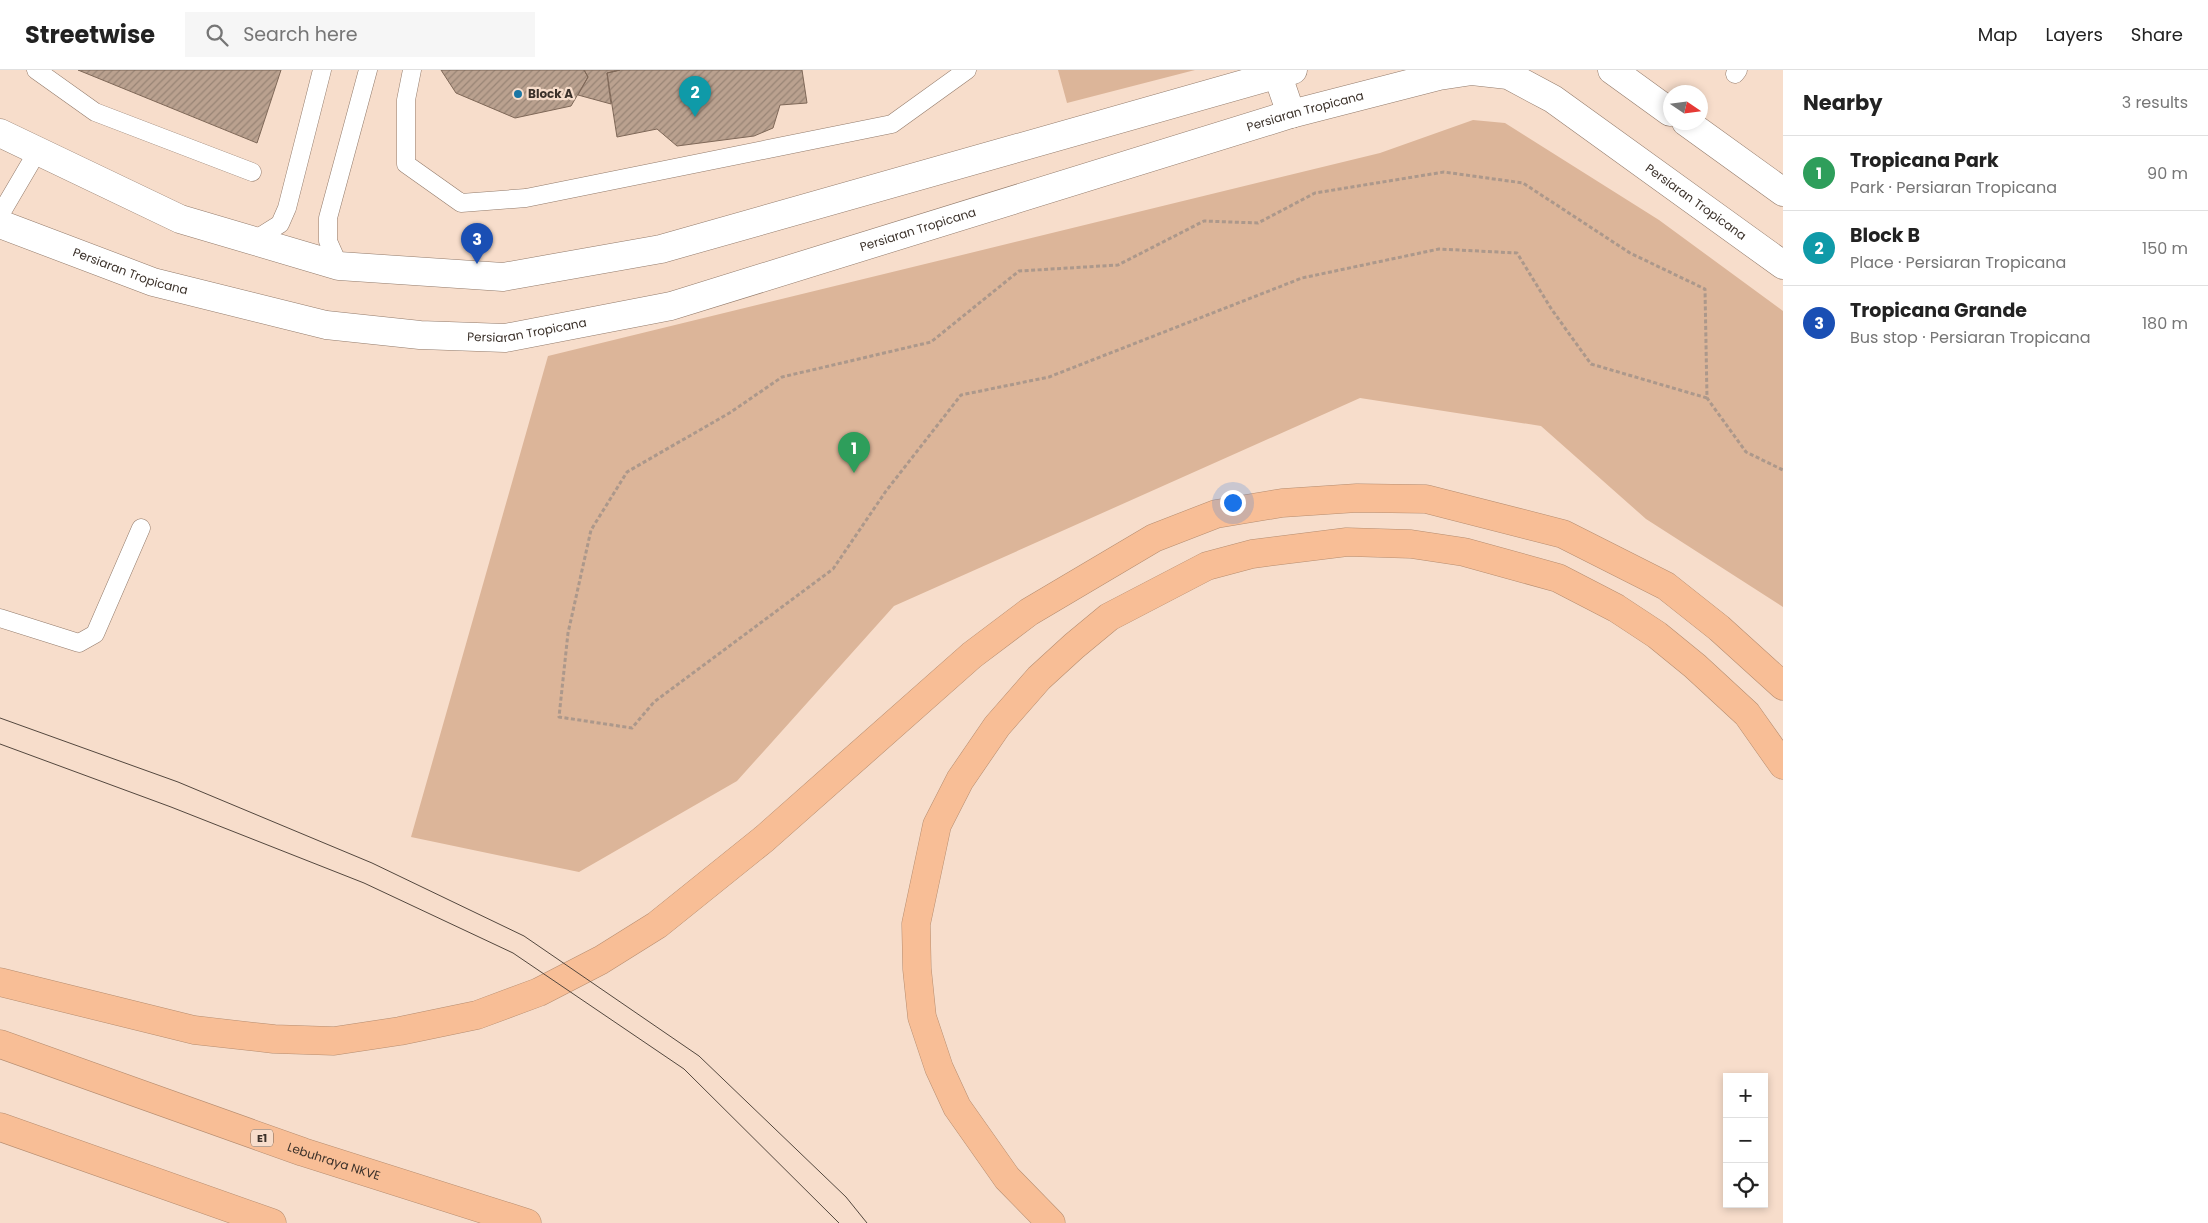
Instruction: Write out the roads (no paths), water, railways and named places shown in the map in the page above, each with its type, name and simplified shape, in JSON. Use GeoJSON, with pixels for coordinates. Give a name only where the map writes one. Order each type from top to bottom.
{"type":"FeatureCollection","features":[{"type":"Feature","properties":{"kind":"highway"},"geometry":{"type":"LineString","coordinates":[[0,982],[194,1030],[274,1039],[334,1041],[400,1031],[477,1015],[539,992],[600,960],[657,925],[764,839],[972,655],[1029,612],[1154,538],[1216,514],[1282,503],[1356,498],[1426,500],[1563,534],[1666,586],[1719,628],[1783,686]]}},
{"type":"Feature","properties":{"kind":"highway"},"geometry":{"type":"LineString","coordinates":[[1051,1223],[1007,1178],[957,1107],[939,1068],[922,1017],[917,969],[916,924],[937,825],[960,780],[996,726],[1039,678],[1109,617],[1207,566],[1252,554],[1347,542],[1411,544],[1464,552],[1558,578],[1616,608],[1657,635],[1696,666],[1747,714],[1783,765]]}},
{"type":"Feature","properties":{"kind":"highway","name":"Lebuhraya NKVE"},"geometry":{"type":"LineString","coordinates":[[0,1044],[302,1152],[527,1223]]}},
{"type":"Feature","properties":{"kind":"highway"},"geometry":{"type":"LineString","coordinates":[[0,1127],[272,1223]]}},
{"type":"Feature","properties":{"kind":"main road"},"geometry":{"type":"LineString","coordinates":[[1612,70],[1663,107]]}},
{"type":"Feature","properties":{"kind":"main road","name":"Persiaran Tropicana"},"geometry":{"type":"LineString","coordinates":[[0,224],[153,282],[326,325],[420,335],[505,338],[671,306],[1291,114],[1439,76],[1472,71],[1508,75],[1553,99],[1783,265]]}},
{"type":"Feature","properties":{"kind":"main road"},"geometry":{"type":"LineString","coordinates":[[0,133],[180,219],[339,266],[503,277],[661,249],[1282,72],[1291,114]]}},
{"type":"Feature","properties":{"kind":"main road"},"geometry":{"type":"LineString","coordinates":[[1697,130],[1783,192]]}},
{"type":"Feature","properties":{"kind":"lane"},"geometry":{"type":"LineString","coordinates":[[36,70],[95,112],[252,172]]}},
{"type":"Feature","properties":{"kind":"lane"},"geometry":{"type":"LineString","coordinates":[[253,241],[280,224],[287,208],[322,70]]}},
{"type":"Feature","properties":{"kind":"lane"},"geometry":{"type":"LineString","coordinates":[[339,266],[328,241],[328,218],[368,70]]}},
{"type":"Feature","properties":{"kind":"lane"},"geometry":{"type":"LineString","coordinates":[[412,70],[406,100],[406,164],[461,203],[526,198],[892,124],[967,70]]}},
{"type":"Feature","properties":{"kind":"lane"},"geometry":{"type":"LineString","coordinates":[[0,215],[37,152]]}},
{"type":"Feature","properties":{"kind":"lane"},"geometry":{"type":"LineString","coordinates":[[0,618],[79,643],[95,634],[141,528]]}},
{"type":"Feature","properties":{"kind":"tram line"},"geometry":{"type":"LineString","coordinates":[[0,718],[178,782],[372,863],[524,936],[699,1056],[846,1197],[867,1223]]}},
{"type":"Feature","properties":{"kind":"tram line"},"geometry":{"type":"LineString","coordinates":[[0,744],[171,807],[364,883],[513,953],[684,1069],[839,1223]]}},
{"type":"Feature","properties":{"kind":"place","name":"Block A"},"geometry":{"type":"Point","coordinates":[518,94]}},
{"type":"Feature","properties":{"kind":"place","name":"Block B"},"geometry":{"type":"Point","coordinates":[695,117]}},
{"type":"Feature","properties":{"kind":"place","name":"Tropicana Grande"},"geometry":{"type":"Point","coordinates":[477,264]}},
{"type":"Feature","properties":{"kind":"place","name":"Tropicana Park"},"geometry":{"type":"Point","coordinates":[854,473]}}]}
